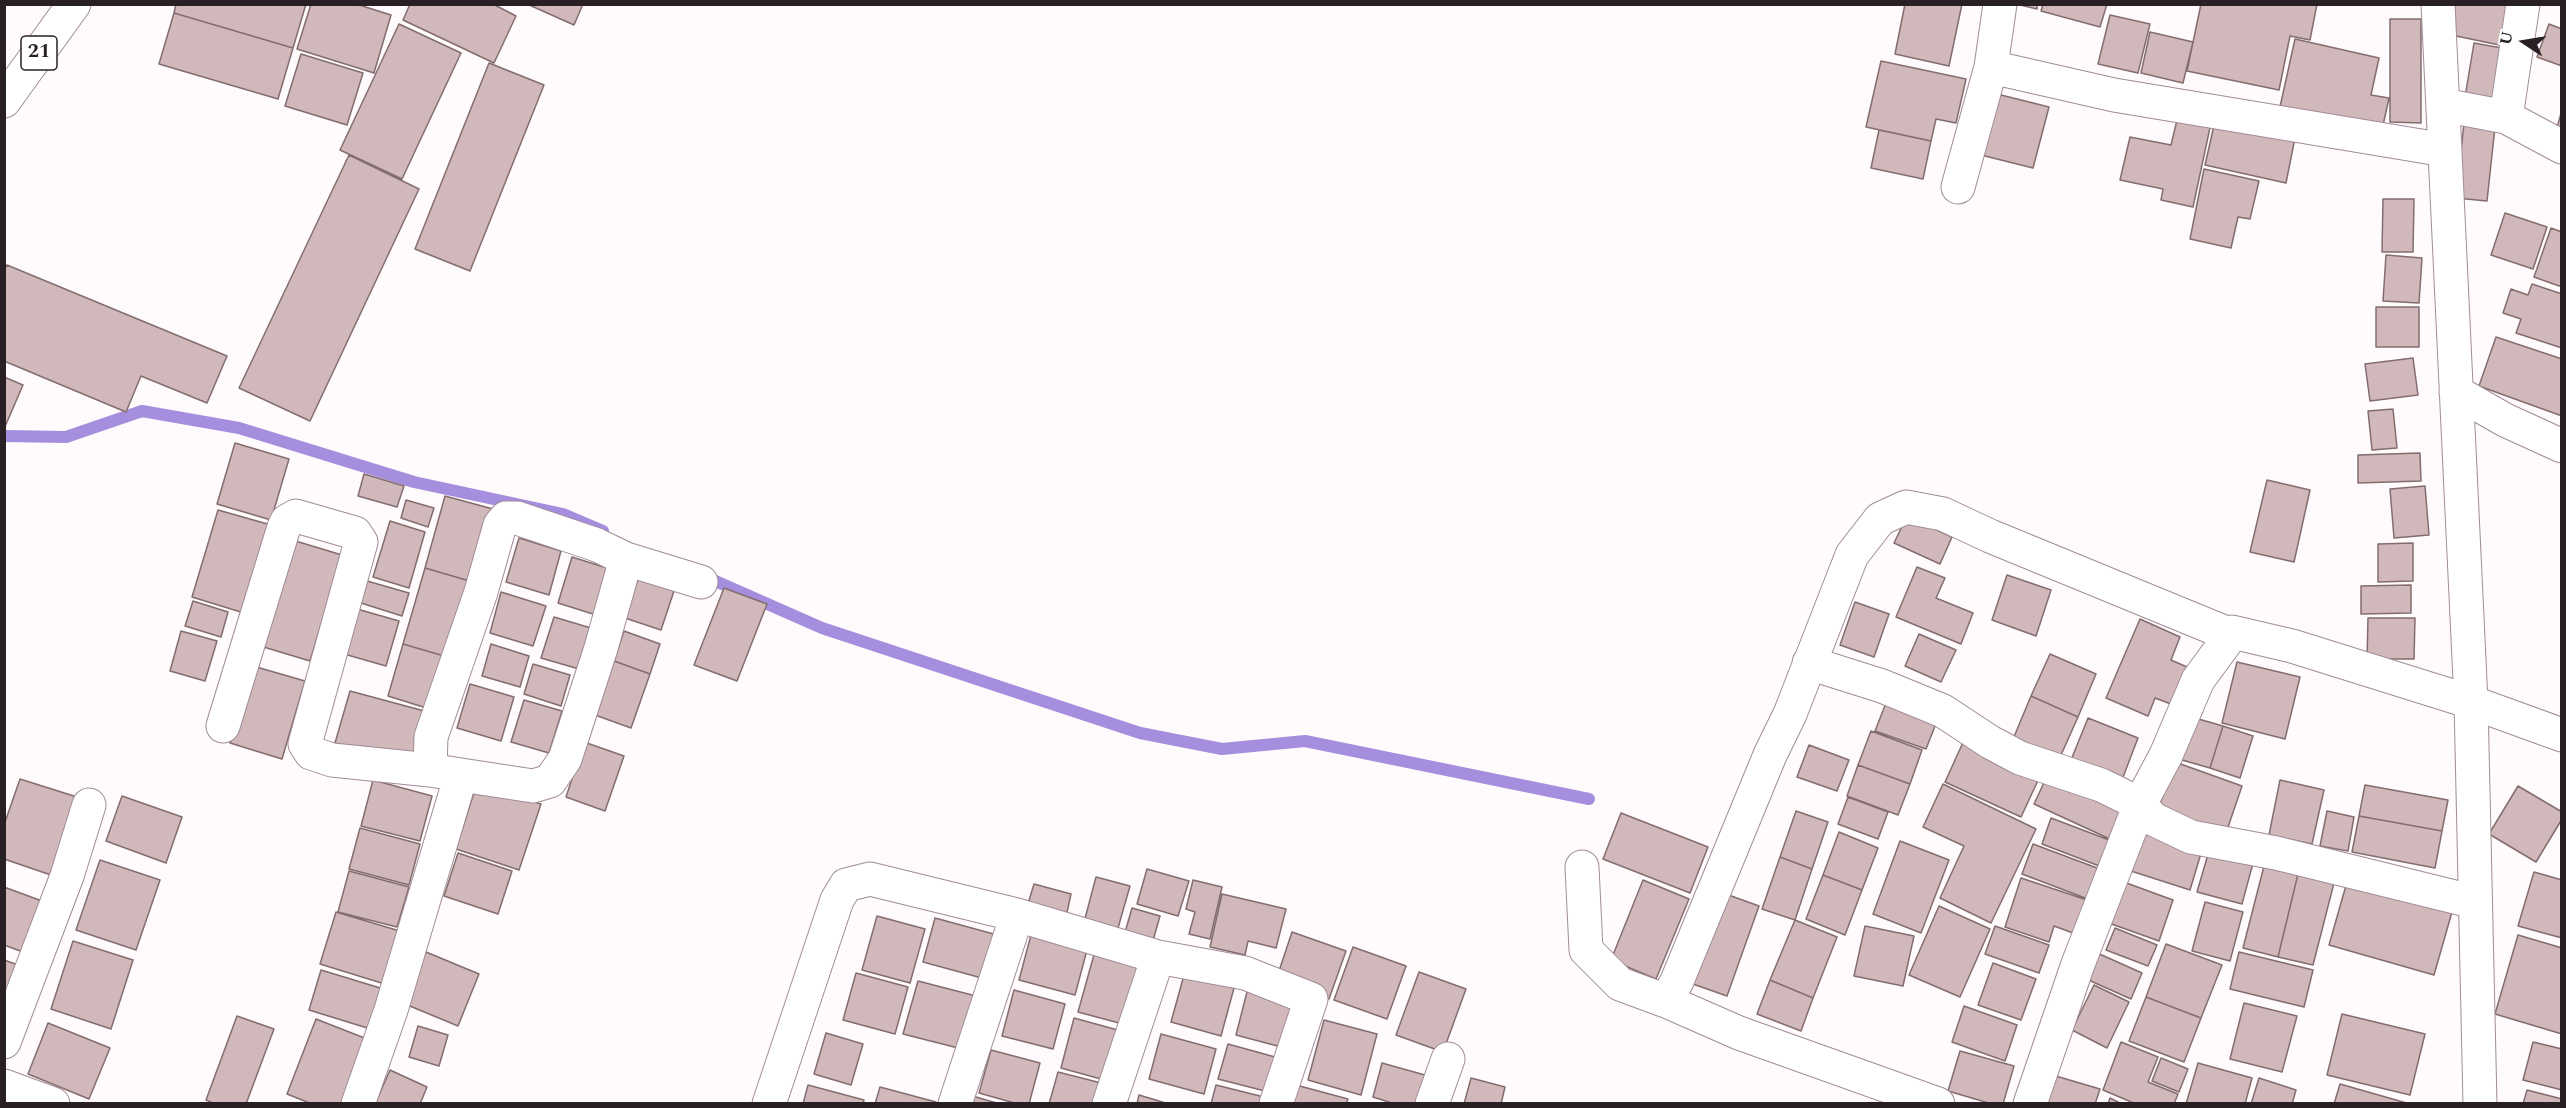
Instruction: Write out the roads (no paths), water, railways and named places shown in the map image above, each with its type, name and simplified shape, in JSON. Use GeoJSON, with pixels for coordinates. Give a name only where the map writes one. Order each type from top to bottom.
{"type":"FeatureCollection","features":[{"type":"Feature","properties":{"kind":"main road","name":"21"},"geometry":{"type":"LineString","coordinates":[[4,101],[74,4]]}},
{"type":"Feature","properties":{"kind":"main road"},"geometry":{"type":"LineString","coordinates":[[1958,187],[1991,67],[2000,4]]}},
{"type":"Feature","properties":{"kind":"main road"},"geometry":{"type":"LineString","coordinates":[[2438,4],[2471,702],[2480,1104]]}},
{"type":"Feature","properties":{"kind":"main road"},"geometry":{"type":"LineString","coordinates":[[2506,117],[2523,4]]}},
{"type":"Feature","properties":{"kind":"main road"},"geometry":{"type":"LineString","coordinates":[[1991,67],[2114,95],[2445,150]]}},
{"type":"Feature","properties":{"kind":"main road"},"geometry":{"type":"LineString","coordinates":[[2443,105],[2506,117],[2562,147]]}},
{"type":"Feature","properties":{"kind":"main road"},"geometry":{"type":"LineString","coordinates":[[2456,392],[2505,420],[2562,446]]}},
{"type":"Feature","properties":{"kind":"main road"},"geometry":{"type":"LineString","coordinates":[[1666,1001],[1677,981],[1770,755],[1790,714],[1852,555],[1880,519],[1906,507],[1943,514],[1990,536],[2231,635]]}},
{"type":"Feature","properties":{"kind":"main road"},"geometry":{"type":"LineString","coordinates":[[223,726],[284,527],[291,518],[296,516],[355,533],[361,542],[305,744],[311,753],[332,760],[445,772],[533,786],[550,781],[565,759],[601,648],[626,559]]}},
{"type":"Feature","properties":{"kind":"main road"},"geometry":{"type":"LineString","coordinates":[[358,1104],[391,1010],[445,772],[431,737],[481,592],[500,525],[506,518],[517,518],[597,545],[626,559],[701,582]]}},
{"type":"Feature","properties":{"kind":"main road"},"geometry":{"type":"LineString","coordinates":[[2030,1104],[2078,963],[2140,804],[2166,755],[2198,680],[2232,632],[2292,646],[2471,702],[2562,735]]}},
{"type":"Feature","properties":{"kind":"main road"},"geometry":{"type":"LineString","coordinates":[[1809,663],[1882,686],[1943,711],[1990,742],[2020,758],[2101,785],[2140,804],[2153,819],[2191,837],[2276,853],[2475,902]]}},
{"type":"Feature","properties":{"kind":"main road"},"geometry":{"type":"LineString","coordinates":[[4,1042],[67,876],[89,805]]}},
{"type":"Feature","properties":{"kind":"main road"},"geometry":{"type":"LineString","coordinates":[[1582,867],[1586,950],[1620,984],[1739,1033],[1938,1104]]}},
{"type":"Feature","properties":{"kind":"main road"},"geometry":{"type":"LineString","coordinates":[[769,1104],[837,900],[846,885],[870,879],[1017,915],[1158,957],[1245,973],[1311,999],[1276,1104]]}},
{"type":"Feature","properties":{"kind":"main road"},"geometry":{"type":"LineString","coordinates":[[955,1104],[1017,915]]}},
{"type":"Feature","properties":{"kind":"main road"},"geometry":{"type":"LineString","coordinates":[[1109,1104],[1158,957]]}},
{"type":"Feature","properties":{"kind":"main road"},"geometry":{"type":"LineString","coordinates":[[1432,1104],[1448,1059]]}},
{"type":"Feature","properties":{"kind":"main road"},"geometry":{"type":"LineString","coordinates":[[4,1086],[53,1104]]}},
{"type":"Feature","properties":{"kind":"waterway"},"geometry":{"type":"LineString","coordinates":[[4,436],[66,437],[142,411],[239,428],[414,482],[563,514],[603,531]]}},
{"type":"Feature","properties":{"kind":"waterway"},"geometry":{"type":"LineString","coordinates":[[704,576],[822,628],[1140,733],[1222,749],[1305,741],[1589,799]]}}]}
